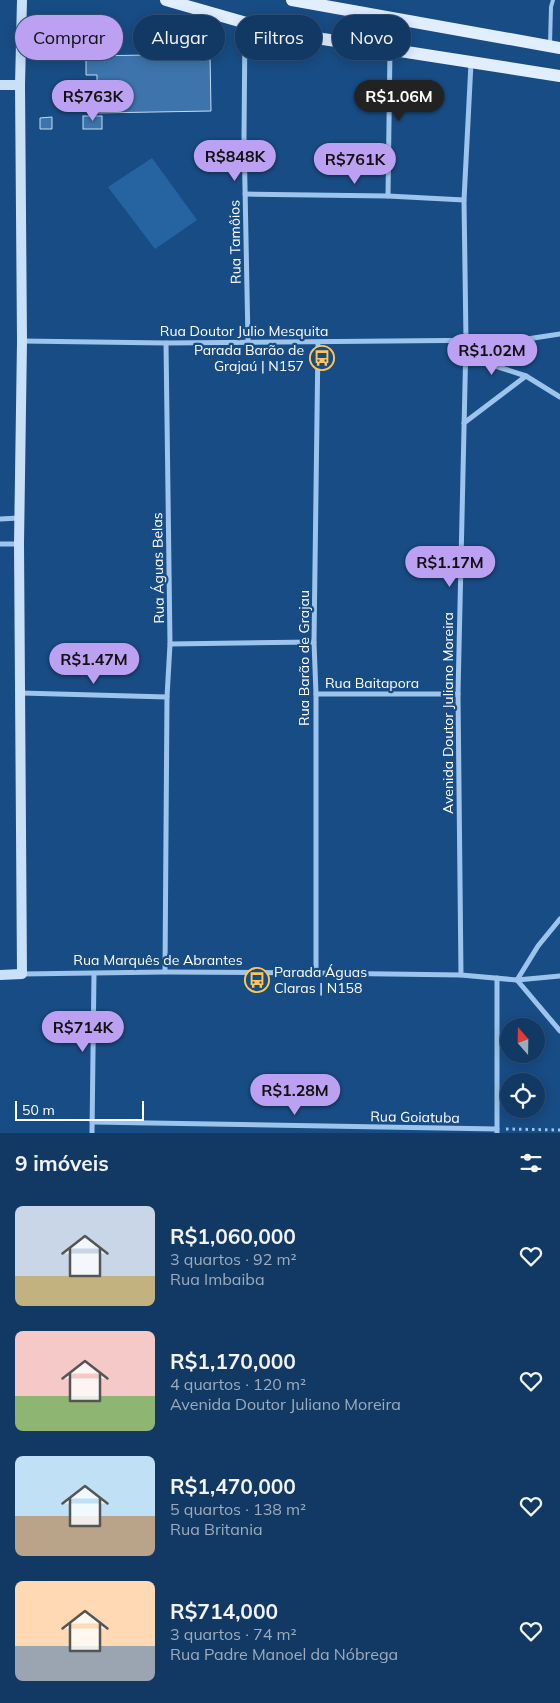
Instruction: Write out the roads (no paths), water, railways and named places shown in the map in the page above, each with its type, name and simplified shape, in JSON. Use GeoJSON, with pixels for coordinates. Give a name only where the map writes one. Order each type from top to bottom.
{"type":"FeatureCollection","features":[{"type":"Feature","properties":{"kind":"main road"},"geometry":{"type":"LineString","coordinates":[[166,0],[235,20]]}},
{"type":"Feature","properties":{"kind":"main road"},"geometry":{"type":"LineString","coordinates":[[292,0],[555,47]]}},
{"type":"Feature","properties":{"kind":"main road"},"geometry":{"type":"LineString","coordinates":[[411,52],[560,76]]}},
{"type":"Feature","properties":{"kind":"street"},"geometry":{"type":"LineString","coordinates":[[22,0],[20,85],[22,341],[19,518],[22,974]]}},
{"type":"Feature","properties":{"kind":"street","name":"Rua Tamôios"},"geometry":{"type":"LineString","coordinates":[[245,60],[248,341]]}},
{"type":"Feature","properties":{"kind":"street"},"geometry":{"type":"LineString","coordinates":[[388,196],[390,60]]}},
{"type":"Feature","properties":{"kind":"street","name":"Avenida Doutor Juliano Moreira"},"geometry":{"type":"LineString","coordinates":[[461,975],[458,694],[466,340],[464,200],[471,62]]}},
{"type":"Feature","properties":{"kind":"street"},"geometry":{"type":"LineString","coordinates":[[0,85],[20,85]]}},
{"type":"Feature","properties":{"kind":"street"},"geometry":{"type":"LineString","coordinates":[[245,194],[388,196],[464,200]]}},
{"type":"Feature","properties":{"kind":"street","name":"Rua Doutor Julio Mesquita"},"geometry":{"type":"LineString","coordinates":[[22,341],[166,343],[318,342],[527,339],[560,334]]}},
{"type":"Feature","properties":{"kind":"street","name":"Rua Barão de Grajau"},"geometry":{"type":"LineString","coordinates":[[316,973],[316,694],[314,642],[318,342]]}},
{"type":"Feature","properties":{"kind":"street","name":"Rua Águas Belas"},"geometry":{"type":"LineString","coordinates":[[165,972],[167,698],[170,644],[166,343]]}},
{"type":"Feature","properties":{"kind":"street"},"geometry":{"type":"LineString","coordinates":[[465,356],[526,376],[560,397]]}},
{"type":"Feature","properties":{"kind":"street"},"geometry":{"type":"LineString","coordinates":[[464,423],[526,376]]}},
{"type":"Feature","properties":{"kind":"street"},"geometry":{"type":"LineString","coordinates":[[0,518],[19,518]]}},
{"type":"Feature","properties":{"kind":"street"},"geometry":{"type":"LineString","coordinates":[[0,544],[19,544]]}},
{"type":"Feature","properties":{"kind":"street"},"geometry":{"type":"LineString","coordinates":[[170,644],[314,642]]}},
{"type":"Feature","properties":{"kind":"street"},"geometry":{"type":"LineString","coordinates":[[21,693],[167,698]]}},
{"type":"Feature","properties":{"kind":"street","name":"Rua Baitapora"},"geometry":{"type":"LineString","coordinates":[[316,694],[458,694]]}},
{"type":"Feature","properties":{"kind":"street"},"geometry":{"type":"LineString","coordinates":[[560,919],[538,946],[517,980],[560,1031]]}},
{"type":"Feature","properties":{"kind":"street","name":"Rua Marquês de Abrantes"},"geometry":{"type":"LineString","coordinates":[[0,975],[165,972],[316,973],[461,975],[517,980],[560,976]]}},
{"type":"Feature","properties":{"kind":"street"},"geometry":{"type":"LineString","coordinates":[[92,1133],[94,974]]}},
{"type":"Feature","properties":{"kind":"street"},"geometry":{"type":"LineString","coordinates":[[497,978],[497,1131]]}},
{"type":"Feature","properties":{"kind":"street","name":"Rua Goiatuba"},"geometry":{"type":"LineString","coordinates":[[92,1122],[497,1131]]}},
{"type":"Feature","properties":{"kind":"lane"},"geometry":{"type":"LineString","coordinates":[[553,0],[551,7],[555,47]]}},
{"type":"Feature","properties":{"kind":"place","name":"Parada Barão de Grajaú | N157"},"geometry":{"type":"Point","coordinates":[322,358]}},
{"type":"Feature","properties":{"kind":"place","name":"Parada Águas Claras | N158"},"geometry":{"type":"Point","coordinates":[257,980]}}]}
